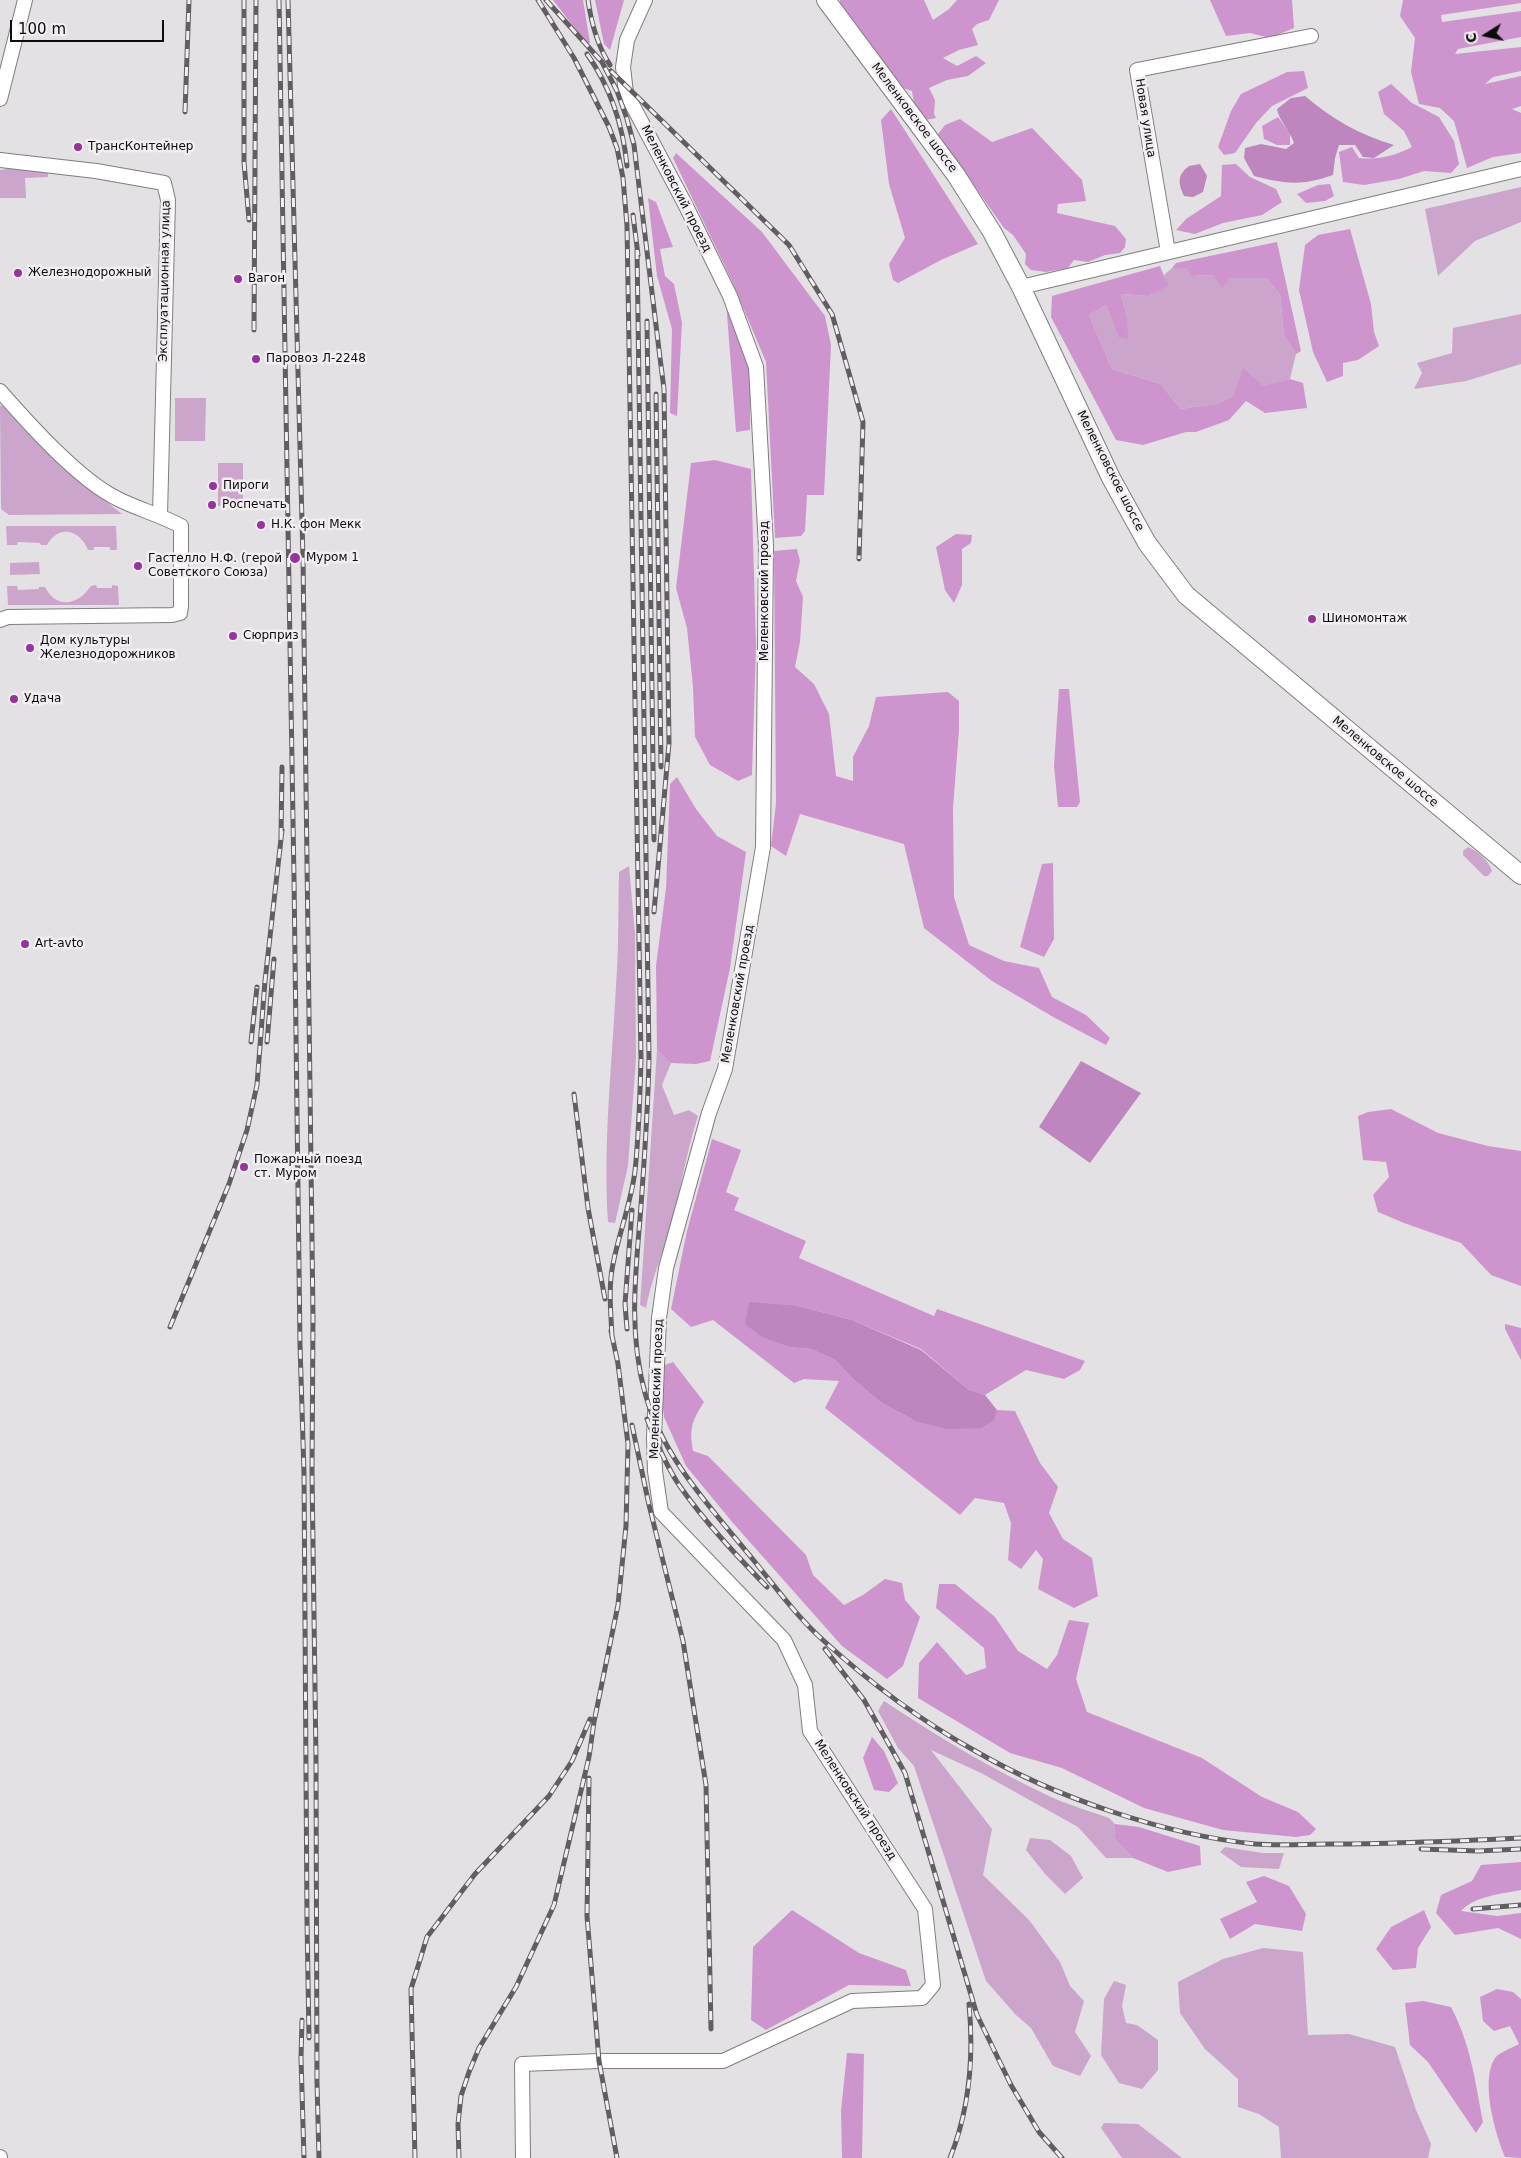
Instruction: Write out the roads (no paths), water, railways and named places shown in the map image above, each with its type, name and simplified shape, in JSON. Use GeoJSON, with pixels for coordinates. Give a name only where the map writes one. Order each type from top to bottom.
{"type":"FeatureCollection","features":[{"type":"Feature","properties":{"kind":"main road","name":"Меленковское шоссе"},"geometry":{"type":"LineString","coordinates":[[826,0],[956,175],[992,232],[1021,287],[1111,478],[1147,542],[1186,595],[1521,875]]}},
{"type":"Feature","properties":{"kind":"street"},"geometry":{"type":"LineString","coordinates":[[0,99],[25,0]]}},
{"type":"Feature","properties":{"kind":"street","name":"Меленковский проезд"},"geometry":{"type":"LineString","coordinates":[[523,2158],[522,2064],[599,2061],[723,2061],[852,2001],[922,1998],[933,1985],[925,1910],[810,1731],[805,1685],[784,1640],[661,1512],[655,1471],[654,1436],[659,1318],[666,1268],[708,1114],[726,1069],[764,847],[766,546],[756,367],[730,296],[685,204],[626,93],[623,67],[627,40],[645,0]]}},
{"type":"Feature","properties":{"kind":"street","name":"Новая улица"},"geometry":{"type":"LineString","coordinates":[[1168,252],[1137,70],[1311,36]]}},
{"type":"Feature","properties":{"kind":"street","name":"Эксплуатационная улица"},"geometry":{"type":"LineString","coordinates":[[0,160],[96,171],[164,183],[168,200],[160,515]]}},
{"type":"Feature","properties":{"kind":"street"},"geometry":{"type":"LineString","coordinates":[[1021,287],[1521,169]]}},
{"type":"Feature","properties":{"kind":"street"},"geometry":{"type":"LineString","coordinates":[[0,391],[6,402],[81,473],[117,498],[160,515],[181,526],[181,606],[180,613],[172,615],[8,617],[0,620]]}},
{"type":"Feature","properties":{"kind":"railway"},"geometry":{"type":"LineString","coordinates":[[185,112],[189,0]]}},
{"type":"Feature","properties":{"kind":"railway"},"geometry":{"type":"LineString","coordinates":[[244,0],[244,162],[249,220]]}},
{"type":"Feature","properties":{"kind":"railway"},"geometry":{"type":"LineString","coordinates":[[254,330],[256,0]]}},
{"type":"Feature","properties":{"kind":"railway"},"geometry":{"type":"LineString","coordinates":[[279,0],[300,1345],[304,1473],[309,2038]]}},
{"type":"Feature","properties":{"kind":"railway"},"geometry":{"type":"LineString","coordinates":[[288,0],[303,558],[313,1317],[312,1472],[319,2158]]}},
{"type":"Feature","properties":{"kind":"railway"},"geometry":{"type":"LineString","coordinates":[[538,0],[574,58],[609,127],[617,148],[623,178],[627,226],[641,1059],[635,1171],[631,1195],[611,1273],[612,1337]]}},
{"type":"Feature","properties":{"kind":"railway"},"geometry":{"type":"LineString","coordinates":[[546,0],[602,62],[617,91],[627,119],[634,145],[664,389],[669,743],[654,912]]}},
{"type":"Feature","properties":{"kind":"railway"},"geometry":{"type":"LineString","coordinates":[[588,0],[596,34],[610,65]]}},
{"type":"Feature","properties":{"kind":"railway"},"geometry":{"type":"LineString","coordinates":[[587,54],[603,80],[614,107],[619,122],[627,166]]}},
{"type":"Feature","properties":{"kind":"railway"},"geometry":{"type":"LineString","coordinates":[[611,71],[789,245],[832,314],[863,422],[859,559]]}},
{"type":"Feature","properties":{"kind":"railway"},"geometry":{"type":"LineString","coordinates":[[633,215],[638,255]]}},
{"type":"Feature","properties":{"kind":"railway"},"geometry":{"type":"LineString","coordinates":[[637,250],[649,1058],[646,1139],[635,1285],[635,1328],[640,1371],[645,1393],[653,1417],[664,1440],[706,1503],[805,1623],[878,1687],[937,1728],[1008,1769],[1076,1799],[1148,1823],[1220,1839],[1255,1844],[1379,1843],[1521,1838]]}},
{"type":"Feature","properties":{"kind":"railway"},"geometry":{"type":"LineString","coordinates":[[647,321],[654,840]]}},
{"type":"Feature","properties":{"kind":"railway"},"geometry":{"type":"LineString","coordinates":[[656,394],[661,767]]}},
{"type":"Feature","properties":{"kind":"railway"},"geometry":{"type":"LineString","coordinates":[[281,837],[282,767]]}},
{"type":"Feature","properties":{"kind":"railway"},"geometry":{"type":"LineString","coordinates":[[170,1327],[229,1184],[247,1130],[257,1085],[265,981],[282,830]]}},
{"type":"Feature","properties":{"kind":"railway"},"geometry":{"type":"LineString","coordinates":[[267,1042],[274,959]]}},
{"type":"Feature","properties":{"kind":"railway"},"geometry":{"type":"LineString","coordinates":[[251,1042],[257,987]]}},
{"type":"Feature","properties":{"kind":"railway"},"geometry":{"type":"LineString","coordinates":[[574,1094],[588,1208],[605,1299]]}},
{"type":"Feature","properties":{"kind":"railway"},"geometry":{"type":"LineString","coordinates":[[627,1329],[625,1304],[632,1210]]}},
{"type":"Feature","properties":{"kind":"railway"},"geometry":{"type":"LineString","coordinates":[[459,2158],[458,2124],[461,2096],[469,2072],[479,2048],[516,1987],[554,1905],[589,1757],[594,1722],[618,1605],[626,1526],[628,1444],[618,1364],[611,1331]]}},
{"type":"Feature","properties":{"kind":"railway"},"geometry":{"type":"LineString","coordinates":[[647,1419],[661,1453],[679,1485],[710,1525],[767,1587]]}},
{"type":"Feature","properties":{"kind":"railway"},"geometry":{"type":"LineString","coordinates":[[632,1425],[649,1505],[683,1641],[706,1785],[711,2029]]}},
{"type":"Feature","properties":{"kind":"railway"},"geometry":{"type":"LineString","coordinates":[[825,1649],[864,1700],[905,1773],[977,2015],[1011,2085],[1039,2132],[1062,2158]]}},
{"type":"Feature","properties":{"kind":"railway"},"geometry":{"type":"LineString","coordinates":[[415,2158],[411,1989],[427,1937],[475,1874],[549,1796],[572,1761],[590,1719]]}},
{"type":"Feature","properties":{"kind":"railway"},"geometry":{"type":"LineString","coordinates":[[589,1778],[587,1916],[599,2061],[617,2158]]}},
{"type":"Feature","properties":{"kind":"railway"},"geometry":{"type":"LineString","coordinates":[[1421,1849],[1478,1851],[1521,1849]]}},
{"type":"Feature","properties":{"kind":"railway"},"geometry":{"type":"LineString","coordinates":[[1473,1909],[1521,1905]]}},
{"type":"Feature","properties":{"kind":"railway"},"geometry":{"type":"LineString","coordinates":[[950,2158],[962,2120],[969,2082],[971,2043],[969,2004]]}},
{"type":"Feature","properties":{"kind":"railway"},"geometry":{"type":"LineString","coordinates":[[302,2020],[301,2058],[304,2158]]}},
{"type":"Feature","properties":{"kind":"place","name":"ТрансКонтейнер"},"geometry":{"type":"Point","coordinates":[78,147]}},
{"type":"Feature","properties":{"kind":"place","name":"Железнодорожный"},"geometry":{"type":"Point","coordinates":[18,273]}},
{"type":"Feature","properties":{"kind":"place","name":"Вагон"},"geometry":{"type":"Point","coordinates":[238,279]}},
{"type":"Feature","properties":{"kind":"place","name":"Паровоз Л-2248"},"geometry":{"type":"Point","coordinates":[256,359]}},
{"type":"Feature","properties":{"kind":"place","name":"Пироги"},"geometry":{"type":"Point","coordinates":[213,486]}},
{"type":"Feature","properties":{"kind":"place","name":"Роспечать"},"geometry":{"type":"Point","coordinates":[212,505]}},
{"type":"Feature","properties":{"kind":"place","name":"Н.К. фон Мекк"},"geometry":{"type":"Point","coordinates":[261,525]}},
{"type":"Feature","properties":{"kind":"place","name":"Муром 1"},"geometry":{"type":"Point","coordinates":[295,558]}},
{"type":"Feature","properties":{"kind":"place","name":"Гастелло Н.Ф. (герой Советского Союза)"},"geometry":{"type":"Point","coordinates":[138,566]}},
{"type":"Feature","properties":{"kind":"place","name":"Шиномонтаж"},"geometry":{"type":"Point","coordinates":[1312,619]}},
{"type":"Feature","properties":{"kind":"place","name":"Сюрприз"},"geometry":{"type":"Point","coordinates":[233,636]}},
{"type":"Feature","properties":{"kind":"place","name":"Дом культуры Железнодорожников"},"geometry":{"type":"Point","coordinates":[30,648]}},
{"type":"Feature","properties":{"kind":"place","name":"Удача"},"geometry":{"type":"Point","coordinates":[14,699]}},
{"type":"Feature","properties":{"kind":"place","name":"Art-avto"},"geometry":{"type":"Point","coordinates":[25,944]}},
{"type":"Feature","properties":{"kind":"place","name":"Пожарный поезд ст. Муром"},"geometry":{"type":"Point","coordinates":[244,1167]}}]}
